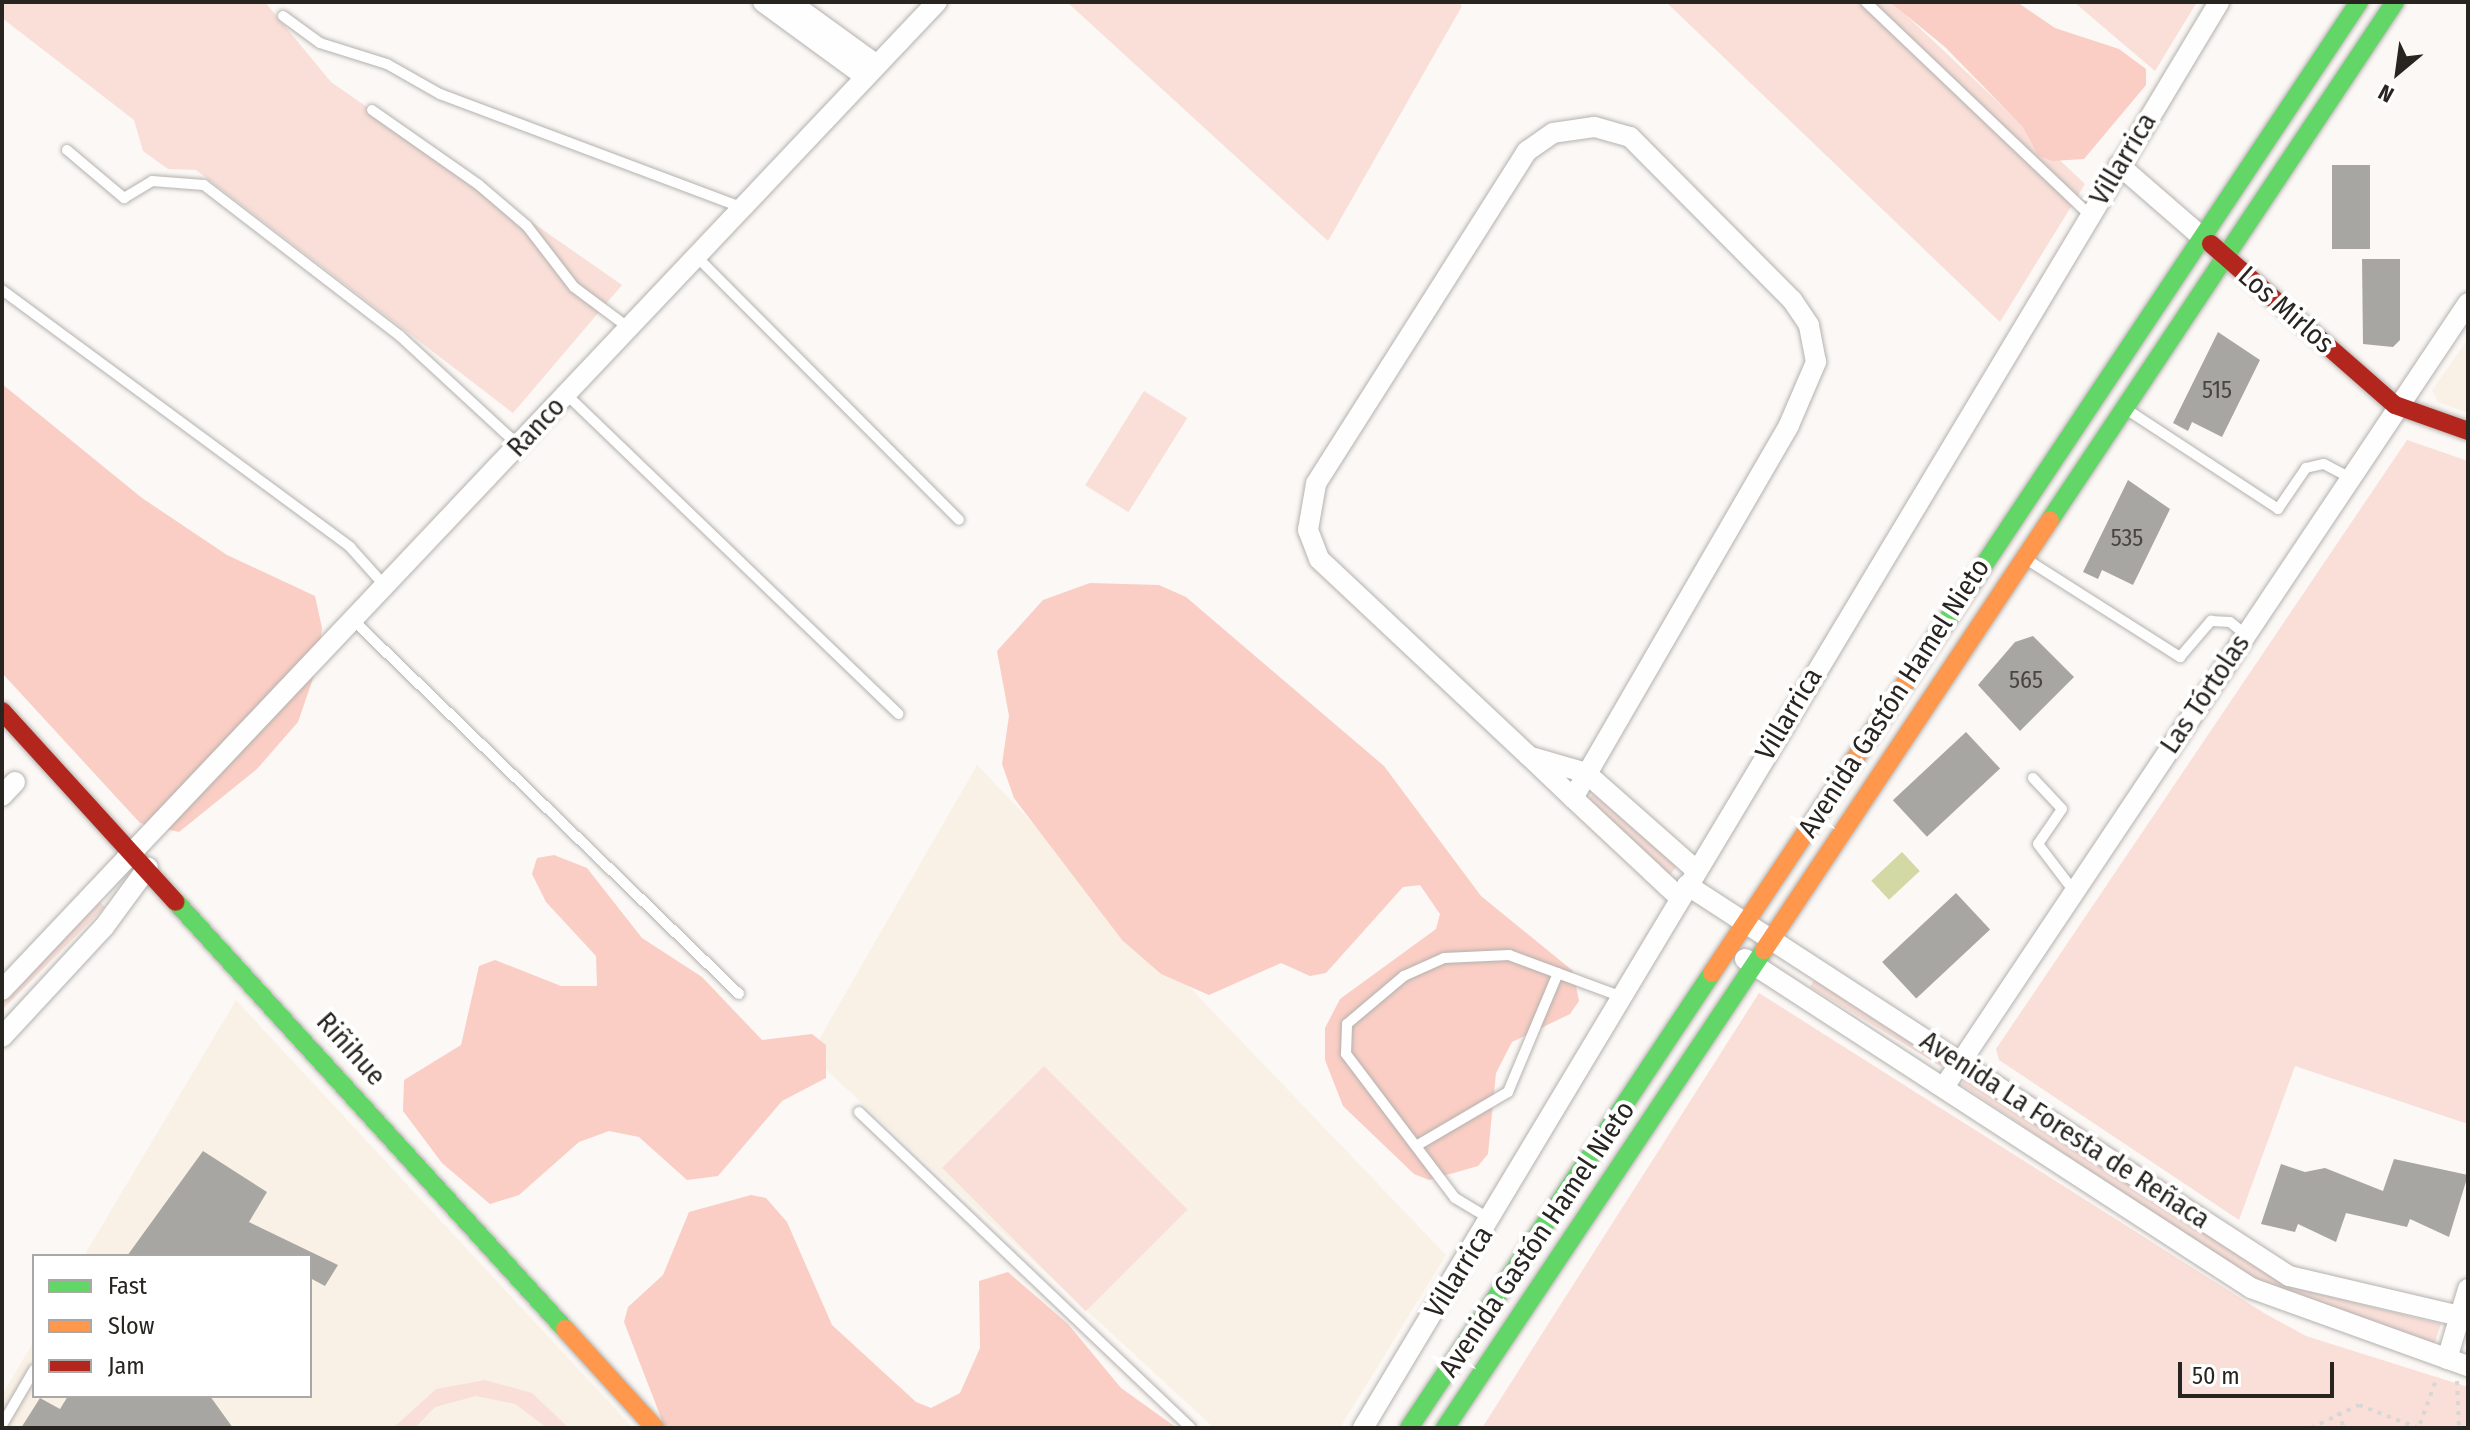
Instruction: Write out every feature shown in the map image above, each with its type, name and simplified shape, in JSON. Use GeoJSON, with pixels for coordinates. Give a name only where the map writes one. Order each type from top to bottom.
{"type":"FeatureCollection","features":[{"type":"Feature","properties":{"kind":"main road","name":"Avenida Gastón Hamel Nieto"},"geometry":{"type":"LineString","coordinates":[[1409,1428],[2359,2]]}},
{"type":"Feature","properties":{"kind":"main road","name":"Avenida Gastón Hamel Nieto"},"geometry":{"type":"LineString","coordinates":[[1445,1428],[1770,939],[2020,555],[2226,258],[2395,2]]}},
{"type":"Feature","properties":{"kind":"main road","name":"Los Mirlos"},"geometry":{"type":"LineString","coordinates":[[2203,238],[2395,405],[2468,431]]}},
{"type":"Feature","properties":{"kind":"main road","name":"Riñihue"},"geometry":{"type":"LineString","coordinates":[[2,711],[142,860],[655,1428]]}},
{"type":"Feature","properties":{"kind":"street"},"geometry":{"type":"LineString","coordinates":[[763,2],[872,71]]}},
{"type":"Feature","properties":{"kind":"street"},"geometry":{"type":"LineString","coordinates":[[790,2],[872,71]]}},
{"type":"Feature","properties":{"kind":"street","name":"Ranco"},"geometry":{"type":"LineString","coordinates":[[142,860],[385,587],[937,2]]}},
{"type":"Feature","properties":{"kind":"street","name":"Villarrica"},"geometry":{"type":"LineString","coordinates":[[1363,1428],[1492,1219],[1619,996],[2218,2]]}},
{"type":"Feature","properties":{"kind":"street"},"geometry":{"type":"LineString","coordinates":[[1573,798],[1803,398],[1816,354],[1809,325],[1792,300],[1630,137],[1594,127],[1553,133],[1527,151],[1316,484],[1308,515],[1319,559],[1573,798],[1687,884]]}},
{"type":"Feature","properties":{"kind":"street","name":"Los Mirlos"},"geometry":{"type":"LineString","coordinates":[[2119,165],[2203,238]]}},
{"type":"Feature","properties":{"kind":"street","name":"Las Tórtolas"},"geometry":{"type":"LineString","coordinates":[[1944,1087],[2395,405],[2468,303]]}},
{"type":"Feature","properties":{"kind":"street"},"geometry":{"type":"LineString","coordinates":[[1528,755],[1586,773],[1687,884]]}},
{"type":"Feature","properties":{"kind":"street"},"geometry":{"type":"LineString","coordinates":[[2,990],[142,860]]}},
{"type":"Feature","properties":{"kind":"street"},"geometry":{"type":"LineString","coordinates":[[2,1037],[104,927],[142,860]]}},
{"type":"Feature","properties":{"kind":"street","name":"Avenida La Foresta de Reñaca"},"geometry":{"type":"LineString","coordinates":[[1687,884],[2289,1276],[2464,1317]]}},
{"type":"Feature","properties":{"kind":"street","name":"Avenida La Foresta de Reñaca"},"geometry":{"type":"LineString","coordinates":[[1728,948],[2251,1288],[2454,1361]]}},
{"type":"Feature","properties":{"kind":"street"},"geometry":{"type":"LineString","coordinates":[[2454,1361],[2468,1289]]}},
{"type":"Feature","properties":{"kind":"lane"},"geometry":{"type":"LineString","coordinates":[[1866,2],[2089,214]]}},
{"type":"Feature","properties":{"kind":"lane"},"geometry":{"type":"LineString","coordinates":[[283,16],[320,43],[387,64],[440,94],[743,208]]}},
{"type":"Feature","properties":{"kind":"lane"},"geometry":{"type":"LineString","coordinates":[[372,110],[479,185],[527,226],[574,287],[629,328]]}},
{"type":"Feature","properties":{"kind":"lane"},"geometry":{"type":"LineString","coordinates":[[67,150],[124,198],[152,181],[204,185],[400,336],[519,446]]}},
{"type":"Feature","properties":{"kind":"lane"},"geometry":{"type":"LineString","coordinates":[[697,257],[959,520]]}},
{"type":"Feature","properties":{"kind":"lane"},"geometry":{"type":"LineString","coordinates":[[2,290],[350,547],[385,587]]}},
{"type":"Feature","properties":{"kind":"lane"},"geometry":{"type":"LineString","coordinates":[[567,395],[899,714]]}},
{"type":"Feature","properties":{"kind":"lane"},"geometry":{"type":"LineString","coordinates":[[2123,407],[2278,509],[2306,468],[2324,464],[2348,477]]}},
{"type":"Feature","properties":{"kind":"lane"},"geometry":{"type":"LineString","coordinates":[[2020,555],[2180,657],[2211,621],[2230,622],[2245,634]]}},
{"type":"Feature","properties":{"kind":"lane"},"geometry":{"type":"LineString","coordinates":[[354,621],[739,994]]}},
{"type":"Feature","properties":{"kind":"lane"},"geometry":{"type":"LineString","coordinates":[[2033,778],[2062,809],[2038,844],[2073,890]]}},
{"type":"Feature","properties":{"kind":"lane"},"geometry":{"type":"LineString","coordinates":[[1492,1219],[1455,1198],[1346,1054],[1347,1024],[1404,976],[1444,958],[1509,955],[1619,996]]}},
{"type":"Feature","properties":{"kind":"lane"},"geometry":{"type":"LineString","coordinates":[[1416,1146],[1508,1092],[1558,973]]}},
{"type":"Feature","properties":{"kind":"lane"},"geometry":{"type":"LineString","coordinates":[[859,1112],[1191,1428]]}},
{"type":"Feature","properties":{"kind":"lane"},"geometry":{"type":"LineString","coordinates":[[2,1425],[32,1373]]}},
{"type":"Feature","properties":{"kind":"path"},"geometry":{"type":"LineString","coordinates":[[2311,1428],[2337,1411],[2359,1405],[2419,1426],[2454,1361]]}},
{"type":"Feature","properties":{"kind":"path"},"geometry":{"type":"LineString","coordinates":[[2454,1361],[2459,1428]]}},
{"type":"Feature","properties":{"kind":"path"},"geometry":{"type":"LineString","coordinates":[[2337,1411],[2344,1428]]}},
{"type":"Feature","properties":{"kind":"shaded area"},"geometry":{"type":"Polygon","coordinates":[[[2,2],[265,2],[331,82],[622,285],[513,413],[196,170],[168,169],[143,151],[134,120],[2,18],[2,2]]]}},
{"type":"Feature","properties":{"kind":"shaded area"},"geometry":{"type":"Polygon","coordinates":[[[1067,2],[1458,2],[1462,6],[1328,241],[1067,2]]]}},
{"type":"Feature","properties":{"kind":"shaded area"},"geometry":{"type":"Polygon","coordinates":[[[1666,2],[1892,2],[2085,184],[2000,322],[1666,2]]]}},
{"type":"Feature","properties":{"kind":"shaded area"},"geometry":{"type":"Polygon","coordinates":[[[1890,2],[2017,2],[2055,28],[2119,49],[2146,69],[2146,85],[2084,159],[2052,161],[2038,155],[2023,127],[1945,47],[1890,2]]]}},
{"type":"Feature","properties":{"kind":"shaded area"},"geometry":{"type":"Polygon","coordinates":[[[2074,2],[2197,2],[2155,71],[2074,2]]]}},
{"type":"Feature","properties":{"kind":"shaded area"},"geometry":{"type":"Polygon","coordinates":[[[2468,339],[2468,413],[2438,402],[2432,390],[2468,339]]]}},
{"type":"Feature","properties":{"kind":"shaded area"},"geometry":{"type":"Polygon","coordinates":[[[2,384],[142,498],[227,555],[315,596],[322,628],[318,664],[298,722],[257,769],[179,832],[140,823],[2,673],[2,384]]]}},
{"type":"Feature","properties":{"kind":"shaded area"},"geometry":{"type":"Polygon","coordinates":[[[1144,391],[1187,418],[1128,512],[1085,485],[1144,391]]]}},
{"type":"Feature","properties":{"kind":"shaded area"},"geometry":{"type":"Polygon","coordinates":[[[2407,440],[2468,461],[2468,1124],[2295,1066],[2239,1220],[1999,1060],[1996,1049],[2407,440]]]}},
{"type":"Feature","properties":{"kind":"shaded area"},"geometry":{"type":"Polygon","coordinates":[[[1090,583],[1159,585],[1186,597],[1384,766],[1481,896],[1573,971],[1579,1001],[1570,1014],[1512,1042],[1496,1073],[1488,1154],[1478,1166],[1429,1180],[1414,1174],[1343,1106],[1325,1060],[1325,1028],[1340,999],[1436,929],[1440,914],[1420,885],[1403,887],[1326,973],[1310,976],[1281,963],[1209,995],[1161,974],[1122,940],[1014,798],[1002,764],[1009,716],[997,651],[1043,600],[1090,583]]]}},
{"type":"Feature","properties":{"kind":"shaded area"},"geometry":{"type":"Polygon","coordinates":[[[977,765],[1446,1255],[1340,1428],[1214,1428],[810,1055],[977,765]]]}},
{"type":"Feature","properties":{"kind":"shaded area"},"geometry":{"type":"Polygon","coordinates":[[[1593,794],[1677,867],[1670,875],[1586,802],[1593,794]]]}},
{"type":"Feature","properties":{"kind":"shaded area"},"geometry":{"type":"Polygon","coordinates":[[[1902,852],[1920,871],[1889,900],[1871,881],[1902,852]]]}},
{"type":"Feature","properties":{"kind":"shaded area"},"geometry":{"type":"Polygon","coordinates":[[[554,855],[587,868],[642,938],[702,977],[762,1040],[812,1034],[826,1045],[826,1078],[782,1101],[718,1176],[687,1180],[639,1137],[609,1131],[579,1142],[519,1195],[490,1204],[442,1163],[403,1111],[404,1080],[461,1045],[479,966],[495,960],[561,986],[597,986],[596,956],[546,902],[532,874],[537,858],[554,855]]]}},
{"type":"Feature","properties":{"kind":"shaded area"},"geometry":{"type":"Polygon","coordinates":[[[100,902],[105,907],[2,1009],[2,1000],[100,902]]]}},
{"type":"Feature","properties":{"kind":"shaded area"},"geometry":{"type":"Polygon","coordinates":[[[1814,980],[1941,1063],[1942,1067],[1810,987],[1814,980]]]}},
{"type":"Feature","properties":{"kind":"shaded area"},"geometry":{"type":"Polygon","coordinates":[[[1759,993],[2264,1313],[2306,1336],[2468,1387],[2468,1428],[1482,1428],[1759,993]]]}},
{"type":"Feature","properties":{"kind":"shaded area"},"geometry":{"type":"Polygon","coordinates":[[[236,1000],[633,1428],[2,1428],[2,1395],[32,1344],[32,1398],[312,1398],[312,1254],[85,1254],[236,1000]]]}},
{"type":"Feature","properties":{"kind":"shaded area"},"geometry":{"type":"Polygon","coordinates":[[[1044,1066],[1188,1210],[1086,1311],[942,1168],[1044,1066]]]}},
{"type":"Feature","properties":{"kind":"shaded area"},"geometry":{"type":"Polygon","coordinates":[[[1966,1077],[2284,1285],[2441,1324],[2434,1345],[2276,1291],[2227,1263],[1962,1085],[1966,1077]]]}},
{"type":"Feature","properties":{"kind":"shaded area"},"geometry":{"type":"Polygon","coordinates":[[[751,1195],[766,1198],[787,1222],[832,1325],[916,1402],[931,1408],[960,1393],[980,1348],[979,1281],[1008,1272],[1068,1324],[1121,1388],[1177,1428],[665,1428],[624,1322],[628,1307],[663,1275],[689,1212],[751,1195]]]}},
{"type":"Feature","properties":{"kind":"shaded area"},"geometry":{"type":"Polygon","coordinates":[[[485,1380],[532,1393],[569,1428],[547,1428],[515,1404],[476,1396],[435,1407],[415,1428],[393,1428],[436,1389],[485,1380]]]}},
{"type":"Feature","properties":{"kind":"building"},"geometry":{"type":"Polygon","coordinates":[[[2332,165],[2370,165],[2370,249],[2332,249],[2332,165]]]}},
{"type":"Feature","properties":{"kind":"building"},"geometry":{"type":"Polygon","coordinates":[[[2362,259],[2400,259],[2400,340],[2393,347],[2363,344],[2362,259]]]}},
{"type":"Feature","properties":{"kind":"building"},"geometry":{"type":"Polygon","coordinates":[[[2218,332],[2260,360],[2222,437],[2192,422],[2188,431],[2173,423],[2218,332]]]}},
{"type":"Feature","properties":{"kind":"building"},"geometry":{"type":"Polygon","coordinates":[[[2128,480],[2170,509],[2133,585],[2102,570],[2098,579],[2083,572],[2128,480]]]}},
{"type":"Feature","properties":{"kind":"building"},"geometry":{"type":"Polygon","coordinates":[[[2033,636],[2074,677],[2020,731],[1978,685],[2015,642],[2033,636]]]}},
{"type":"Feature","properties":{"kind":"building"},"geometry":{"type":"Polygon","coordinates":[[[1966,732],[2000,769],[1927,837],[1893,800],[1966,732]]]}},
{"type":"Feature","properties":{"kind":"building"},"geometry":{"type":"Polygon","coordinates":[[[1956,893],[1990,930],[1916,998],[1882,962],[1956,893]]]}},
{"type":"Feature","properties":{"kind":"building"},"geometry":{"type":"Polygon","coordinates":[[[203,1151],[267,1192],[249,1222],[338,1265],[325,1286],[312,1279],[312,1254],[128,1254],[203,1151]]]}},
{"type":"Feature","properties":{"kind":"building"},"geometry":{"type":"Polygon","coordinates":[[[2394,1159],[2468,1175],[2449,1237],[2410,1219],[2407,1227],[2346,1213],[2336,1242],[2298,1224],[2295,1232],[2261,1224],[2281,1164],[2305,1172],[2325,1168],[2383,1191],[2394,1159]]]}},
{"type":"Feature","properties":{"kind":"building"},"geometry":{"type":"Polygon","coordinates":[[[40,1398],[60,1409],[67,1398],[211,1398],[233,1428],[21,1428],[40,1398]]]}},
{"type":"Feature","properties":{"kind":"traffic: fast"},"geometry":{"type":"LineString","coordinates":[[1918,664],[2359,2]]}},
{"type":"Feature","properties":{"kind":"traffic: fast"},"geometry":{"type":"LineString","coordinates":[[2050,520],[2395,2]]}},
{"type":"Feature","properties":{"kind":"traffic: fast"},"geometry":{"type":"LineString","coordinates":[[176,902],[565,1329]]}},
{"type":"Feature","properties":{"kind":"traffic: fast"},"geometry":{"type":"LineString","coordinates":[[1445,1428],[1764,950]]}},
{"type":"Feature","properties":{"kind":"traffic: fast"},"geometry":{"type":"LineString","coordinates":[[1409,1428],[1712,973]]}},
{"type":"Feature","properties":{"kind":"traffic: slow"},"geometry":{"type":"LineString","coordinates":[[1764,950],[2050,520]]}},
{"type":"Feature","properties":{"kind":"traffic: slow"},"geometry":{"type":"LineString","coordinates":[[1712,973],[1918,664]]}},
{"type":"Feature","properties":{"kind":"traffic: slow"},"geometry":{"type":"LineString","coordinates":[[565,1329],[655,1428]]}},
{"type":"Feature","properties":{"kind":"traffic: jam"},"geometry":{"type":"LineString","coordinates":[[2211,244],[2395,405],[2468,431]]}},
{"type":"Feature","properties":{"kind":"traffic: jam"},"geometry":{"type":"LineString","coordinates":[[2,711],[176,902]]}}]}
